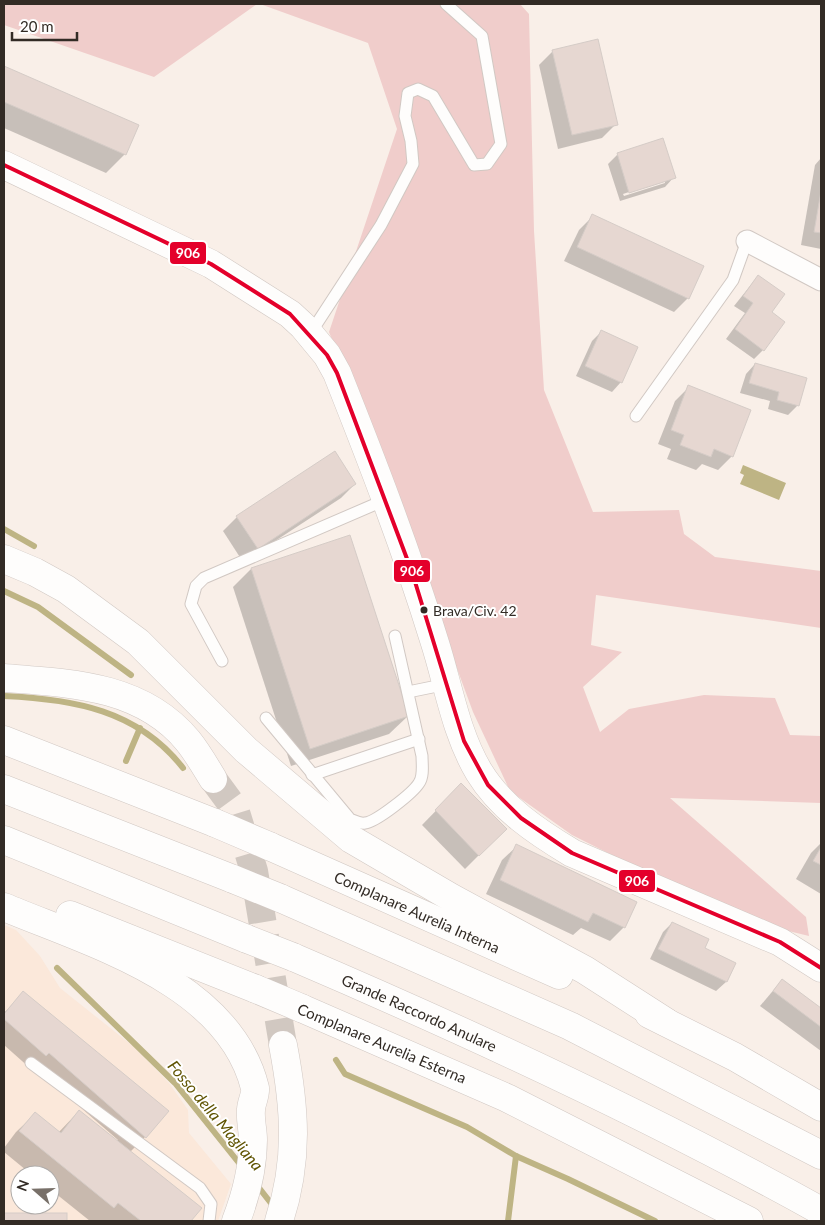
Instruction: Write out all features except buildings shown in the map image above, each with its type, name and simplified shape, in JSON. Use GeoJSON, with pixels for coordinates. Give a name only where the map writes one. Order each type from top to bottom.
{"type":"FeatureCollection","features":[{"type":"Feature","properties":{"kind":"main road"},"geometry":{"type":"LineString","coordinates":[[4,165],[212,264],[290,314],[327,355],[337,373],[387,499],[460,729],[479,772],[500,800],[547,838],[572,853],[624,877],[780,942],[821,968]]}},
{"type":"Feature","properties":{"kind":"main road"},"geometry":{"type":"LineString","coordinates":[[4,559],[35,572],[66,589],[138,642],[246,750],[351,839],[452,898],[585,970],[666,1022]]}},
{"type":"Feature","properties":{"kind":"main road"},"geometry":{"type":"LineString","coordinates":[[4,678],[84,686],[118,694],[136,701],[162,716],[187,740],[213,779]]}},
{"type":"Feature","properties":{"kind":"main road","name":"Complanare Aurelia Interna"},"geometry":{"type":"LineString","coordinates":[[4,740],[269,846],[666,1022],[735,1057],[821,1107]]}},
{"type":"Feature","properties":{"kind":"main road"},"geometry":{"type":"LineString","coordinates":[[4,789],[280,898],[570,1026],[821,1154]]}},
{"type":"Feature","properties":{"kind":"main road","name":"Grande Raccordo Anulare"},"geometry":{"type":"LineString","coordinates":[[4,840],[293,957],[420,1011],[546,1069],[732,1161],[821,1211]]}},
{"type":"Feature","properties":{"kind":"main road","name":"Complanare Aurelia Esterna"},"geometry":{"type":"LineString","coordinates":[[4,890],[256,989],[508,1098],[749,1221]]}},
{"type":"Feature","properties":{"kind":"main road"},"geometry":{"type":"LineString","coordinates":[[4,907],[141,965],[162,976],[194,998],[227,1034],[239,1051],[255,1090],[251,1110],[252,1162],[243,1202],[236,1221]]}},
{"type":"Feature","properties":{"kind":"main road"},"geometry":{"type":"LineString","coordinates":[[279,1221],[291,1176],[294,1152],[292,1100],[283,1045]]}},
{"type":"Feature","properties":{"kind":"street"},"geometry":{"type":"LineString","coordinates":[[747,241],[821,280]]}},
{"type":"Feature","properties":{"kind":"lane"},"geometry":{"type":"LineString","coordinates":[[310,334],[381,225],[413,164],[412,141],[405,116],[408,93],[418,89],[433,96],[474,165],[487,164],[501,144],[482,36],[446,4]]}},
{"type":"Feature","properties":{"kind":"lane"},"geometry":{"type":"LineString","coordinates":[[636,416],[733,280],[747,241]]}},
{"type":"Feature","properties":{"kind":"lane"},"geometry":{"type":"LineString","coordinates":[[222,662],[191,604],[196,586],[204,578],[387,499]]}},
{"type":"Feature","properties":{"kind":"lane"},"geometry":{"type":"LineString","coordinates":[[266,718],[350,819],[368,824],[390,809],[419,783],[422,756],[395,636]]}},
{"type":"Feature","properties":{"kind":"lane"},"geometry":{"type":"LineString","coordinates":[[408,692],[447,684]]}},
{"type":"Feature","properties":{"kind":"lane"},"geometry":{"type":"LineString","coordinates":[[312,775],[419,739]]}},
{"type":"Feature","properties":{"kind":"lane"},"geometry":{"type":"LineString","coordinates":[[31,1062],[200,1188],[211,1204],[209,1221]]}},
{"type":"Feature","properties":{"kind":"shaded area"},"geometry":{"type":"Polygon","coordinates":[[[4,4],[257,4],[154,77],[4,25],[4,4]]]}},
{"type":"Feature","properties":{"kind":"shaded area"},"geometry":{"type":"Polygon","coordinates":[[[260,4],[520,4],[529,14],[534,231],[544,390],[593,512],[679,510],[684,534],[715,557],[821,571],[821,628],[596,595],[591,645],[622,652],[583,687],[600,732],[629,709],[704,695],[775,698],[790,735],[821,736],[821,803],[670,798],[806,917],[809,936],[740,919],[572,835],[510,791],[473,712],[376,448],[329,332],[397,129],[368,43],[260,4]]]}},
{"type":"Feature","properties":{"kind":"shaded area"},"geometry":{"type":"Polygon","coordinates":[[[743,465],[786,483],[779,500],[740,484],[744,475],[740,473],[743,465]]]}},
{"type":"Feature","properties":{"kind":"shaded area"},"geometry":{"type":"Polygon","coordinates":[[[4,925],[16,930],[40,956],[60,988],[134,1047],[169,1083],[188,1110],[189,1133],[231,1184],[218,1221],[4,1221],[4,925]]]}},
{"type":"Feature","properties":{"kind":"waterway"},"geometry":{"type":"LineString","coordinates":[[4,529],[34,546]]}},
{"type":"Feature","properties":{"kind":"waterway"},"geometry":{"type":"LineString","coordinates":[[4,591],[38,607],[131,675]]}},
{"type":"Feature","properties":{"kind":"waterway"},"geometry":{"type":"LineString","coordinates":[[4,696],[55,700],[102,711],[146,733],[165,748],[183,768]]}},
{"type":"Feature","properties":{"kind":"waterway"},"geometry":{"type":"LineString","coordinates":[[126,761],[140,728]]}},
{"type":"Feature","properties":{"kind":"waterway","name":"Fosso della Magliana"},"geometry":{"type":"LineString","coordinates":[[57,968],[175,1083],[243,1168]]}},
{"type":"Feature","properties":{"kind":"waterway"},"geometry":{"type":"LineString","coordinates":[[336,1060],[345,1074],[467,1127],[516,1156],[655,1221]]}},
{"type":"Feature","properties":{"kind":"waterway"},"geometry":{"type":"LineString","coordinates":[[508,1221],[516,1156]]}},
{"type":"Feature","properties":{"kind":"waterway","name":"Fosso della Magliana"},"geometry":{"type":"LineString","coordinates":[[256,1184],[274,1207]]}},
{"type":"Feature","properties":{"kind":"tunnel"},"geometry":{"type":"LineString","coordinates":[[213,779],[235,809],[254,871],[283,1045]]}},
{"type":"Feature","properties":{"kind":"transit line","name":"906"},"geometry":{"type":"LineString","coordinates":[[4,165],[211,264],[290,314],[327,355],[337,373],[412,572],[464,741],[488,785],[521,818],[572,853],[780,942],[821,968]]}},
{"type":"Feature","properties":{"kind":"place","name":"Brava/Civ. 42"},"geometry":{"type":"Point","coordinates":[424,610]}}]}
